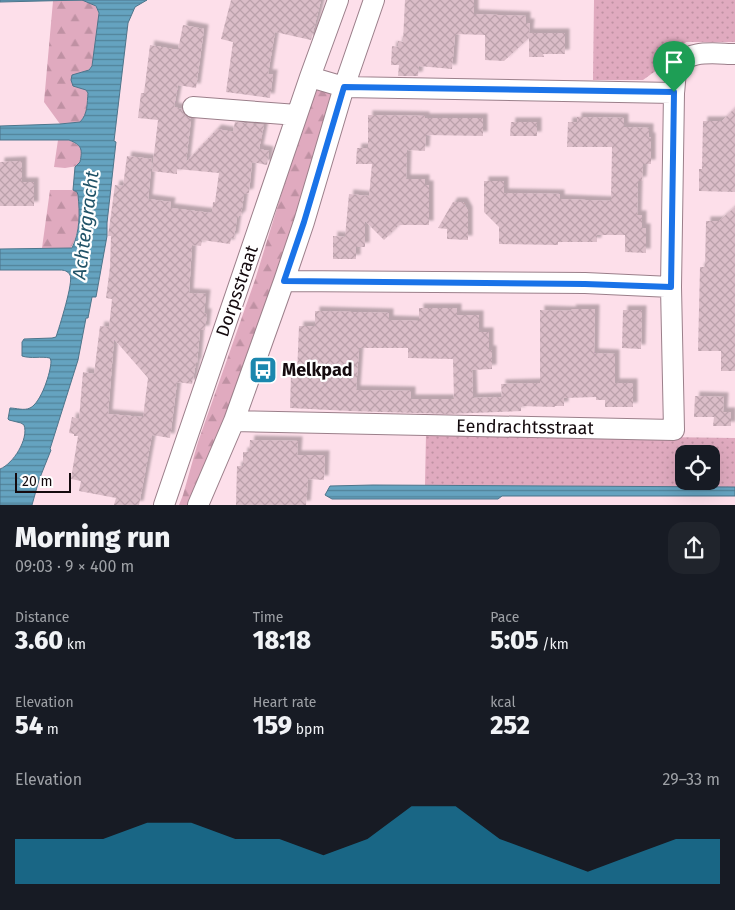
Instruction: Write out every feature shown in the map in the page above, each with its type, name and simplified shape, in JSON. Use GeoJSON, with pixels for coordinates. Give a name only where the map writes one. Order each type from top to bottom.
{"type":"FeatureCollection","features":[{"type":"Feature","properties":{"kind":"street","name":"Dorpsstraat"},"geometry":{"type":"LineString","coordinates":[[164,505],[338,0]]}},
{"type":"Feature","properties":{"kind":"street"},"geometry":{"type":"LineString","coordinates":[[198,505],[234,421],[284,281],[304,222],[344,87],[374,0]]}},
{"type":"Feature","properties":{"kind":"street"},"geometry":{"type":"LineString","coordinates":[[284,281],[585,284],[671,287],[674,92],[678,67],[686,57],[694,54],[735,54]]}},
{"type":"Feature","properties":{"kind":"street"},"geometry":{"type":"LineString","coordinates":[[310,77],[344,87],[674,92]]}},
{"type":"Feature","properties":{"kind":"street"},"geometry":{"type":"LineString","coordinates":[[193,107],[297,115]]}},
{"type":"Feature","properties":{"kind":"street","name":"Eendrachtsstraat"},"geometry":{"type":"LineString","coordinates":[[234,421],[674,430],[671,287]]}},
{"type":"Feature","properties":{"kind":"green space"},"geometry":{"type":"Polygon","coordinates":[[[82,0],[94,5],[99,17],[92,66],[73,86],[86,90],[88,93],[86,114],[80,122],[60,124],[44,102],[53,1],[82,0]]]}},
{"type":"Feature","properties":{"kind":"green space"},"geometry":{"type":"Polygon","coordinates":[[[594,0],[735,0],[735,42],[686,42],[661,67],[643,80],[593,80],[594,0]]]}},
{"type":"Feature","properties":{"kind":"green space"},"geometry":{"type":"Polygon","coordinates":[[[318,89],[332,95],[288,246],[245,370],[192,505],[179,505],[198,442],[255,280],[311,95],[318,89]]]}},
{"type":"Feature","properties":{"kind":"green space"},"geometry":{"type":"Polygon","coordinates":[[[58,140],[69,140],[81,147],[81,159],[77,166],[54,167],[58,140]]]}},
{"type":"Feature","properties":{"kind":"green space"},"geometry":{"type":"Polygon","coordinates":[[[50,190],[73,190],[77,192],[79,221],[71,248],[42,248],[50,190]]]}},
{"type":"Feature","properties":{"kind":"green space"},"geometry":{"type":"Polygon","coordinates":[[[426,434],[735,438],[735,487],[720,487],[720,445],[675,445],[675,487],[425,485],[426,434]]]}},
{"type":"Feature","properties":{"kind":"water"},"geometry":{"type":"Polygon","coordinates":[[[0,0],[82,0],[0,2],[0,0]]]}},
{"type":"Feature","properties":{"kind":"water","name":"Achtergracht"},"geometry":{"type":"Polygon","coordinates":[[[82,0],[147,0],[135,7],[128,23],[114,141],[116,142],[107,236],[96,297],[92,297],[88,318],[86,318],[78,360],[32,505],[0,505],[0,469],[15,457],[22,444],[25,431],[24,425],[8,419],[10,408],[25,409],[34,405],[45,387],[51,366],[50,358],[22,356],[22,342],[24,339],[56,337],[66,305],[71,279],[70,275],[63,270],[0,270],[0,249],[72,248],[77,236],[79,215],[78,195],[73,190],[75,167],[80,162],[81,153],[79,145],[69,140],[0,140],[0,126],[60,124],[80,122],[83,119],[87,108],[88,93],[86,90],[73,86],[71,80],[72,75],[89,70],[92,66],[99,13],[96,6],[82,0]]]}},
{"type":"Feature","properties":{"kind":"water"},"geometry":{"type":"Polygon","coordinates":[[[330,486],[675,487],[675,490],[720,490],[720,487],[735,487],[735,496],[502,496],[498,499],[332,499],[325,495],[330,486]]]}},
{"type":"Feature","properties":{"kind":"building"},"geometry":{"type":"Polygon","coordinates":[[[231,0],[321,0],[311,40],[275,32],[268,74],[273,74],[270,98],[226,92],[233,42],[221,39],[231,0]]]}},
{"type":"Feature","properties":{"kind":"building"},"geometry":{"type":"Polygon","coordinates":[[[405,0],[474,0],[474,14],[526,16],[526,23],[530,23],[529,33],[565,33],[565,54],[543,54],[544,57],[529,57],[529,38],[504,61],[485,60],[485,35],[455,34],[452,69],[419,66],[418,76],[398,76],[399,65],[391,65],[392,46],[398,47],[398,41],[403,42],[405,0]]]}},
{"type":"Feature","properties":{"kind":"building"},"geometry":{"type":"Polygon","coordinates":[[[183,25],[204,29],[196,88],[178,85],[174,107],[182,109],[183,113],[191,119],[186,162],[217,129],[233,132],[235,122],[264,125],[259,149],[269,151],[267,165],[252,162],[249,193],[244,194],[241,216],[237,218],[234,238],[231,238],[230,244],[202,240],[201,246],[192,245],[189,293],[206,294],[204,313],[207,313],[205,330],[200,330],[197,363],[192,384],[177,382],[170,438],[152,435],[139,505],[114,505],[116,498],[79,491],[81,481],[71,479],[78,436],[69,433],[72,417],[79,419],[83,372],[94,374],[100,326],[109,327],[112,299],[106,298],[111,236],[108,236],[115,185],[123,186],[127,156],[152,159],[148,199],[171,202],[170,208],[212,213],[213,202],[215,202],[219,173],[177,169],[177,174],[152,171],[158,120],[138,118],[141,93],[144,93],[150,45],[178,50],[183,25]],[[114,339],[108,414],[143,417],[148,378],[114,339]]]}},
{"type":"Feature","properties":{"kind":"building"},"geometry":{"type":"Polygon","coordinates":[[[735,108],[735,192],[699,191],[699,169],[702,169],[703,121],[722,121],[735,108]]]}},
{"type":"Feature","properties":{"kind":"building"},"geometry":{"type":"Polygon","coordinates":[[[368,115],[425,116],[425,118],[483,118],[483,136],[426,135],[425,151],[407,150],[406,179],[425,179],[425,185],[429,185],[429,225],[399,225],[384,240],[365,221],[365,247],[356,247],[356,259],[333,259],[333,236],[345,237],[349,194],[369,196],[372,164],[356,164],[357,148],[368,148],[368,115]]]}},
{"type":"Feature","properties":{"kind":"building"},"geometry":{"type":"Polygon","coordinates":[[[577,117],[624,118],[624,127],[649,128],[651,164],[643,164],[642,181],[638,181],[637,215],[642,215],[642,228],[646,228],[646,253],[625,252],[625,235],[597,235],[597,242],[558,242],[558,245],[499,244],[499,227],[484,212],[484,181],[504,181],[504,193],[560,194],[560,199],[611,201],[612,147],[567,147],[568,122],[577,122],[577,117]]]}},
{"type":"Feature","properties":{"kind":"building"},"geometry":{"type":"Polygon","coordinates":[[[511,122],[537,122],[537,136],[510,136],[511,122]]]}},
{"type":"Feature","properties":{"kind":"building"},"geometry":{"type":"Polygon","coordinates":[[[22,161],[22,182],[34,182],[34,206],[0,206],[0,162],[22,161]]]}},
{"type":"Feature","properties":{"kind":"building"},"geometry":{"type":"Polygon","coordinates":[[[453,202],[463,202],[468,211],[468,240],[447,239],[447,229],[438,228],[453,202]]]}},
{"type":"Feature","properties":{"kind":"building"},"geometry":{"type":"Polygon","coordinates":[[[735,207],[735,371],[721,371],[721,351],[698,351],[700,267],[705,267],[706,221],[719,221],[735,207]]]}},
{"type":"Feature","properties":{"kind":"building"},"geometry":{"type":"Polygon","coordinates":[[[419,308],[457,308],[457,315],[479,315],[479,332],[489,332],[489,350],[492,350],[492,369],[472,370],[473,398],[502,397],[501,384],[540,383],[540,310],[572,311],[571,309],[595,309],[594,353],[615,354],[615,383],[633,383],[633,407],[605,407],[605,400],[596,400],[596,397],[564,398],[564,406],[521,406],[521,411],[448,414],[290,408],[291,374],[297,374],[299,326],[315,326],[315,311],[389,313],[389,320],[419,321],[419,308]],[[359,348],[356,390],[411,391],[411,399],[454,399],[453,359],[408,358],[408,348],[359,348]]]}},
{"type":"Feature","properties":{"kind":"building"},"geometry":{"type":"Polygon","coordinates":[[[623,310],[642,310],[641,349],[622,348],[623,310]]]}},
{"type":"Feature","properties":{"kind":"building"},"geometry":{"type":"Polygon","coordinates":[[[695,396],[724,397],[723,412],[731,412],[731,426],[713,426],[714,417],[694,417],[695,396]]]}},
{"type":"Feature","properties":{"kind":"building"},"geometry":{"type":"Polygon","coordinates":[[[250,440],[298,441],[297,455],[325,455],[324,480],[308,479],[306,505],[236,505],[237,466],[243,466],[243,452],[249,452],[250,440]]]}},
{"type":"Feature","properties":{"kind":"place","name":"Melkpad"},"geometry":{"type":"Point","coordinates":[263,370]}},
{"type":"Feature","properties":{"kind":"route"},"geometry":{"type":"LineString","coordinates":[[344,87],[674,92],[671,287],[585,284],[284,281],[304,222],[344,87]]}}]}
